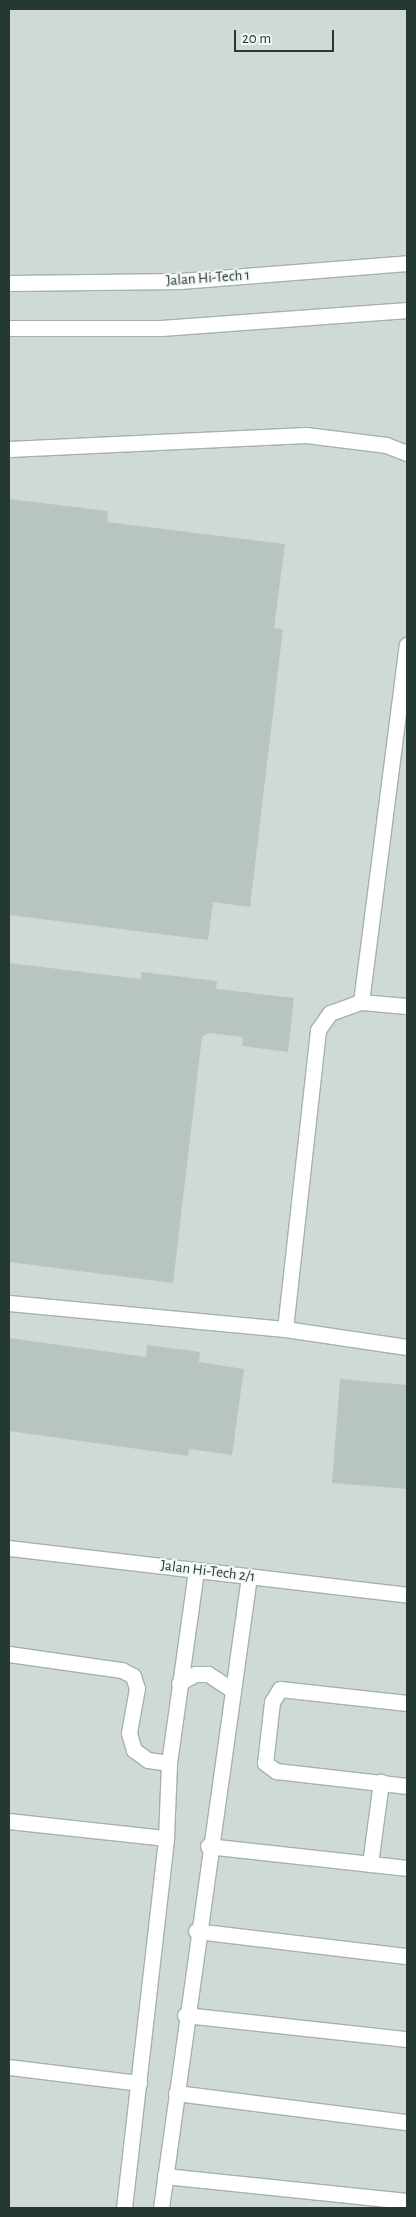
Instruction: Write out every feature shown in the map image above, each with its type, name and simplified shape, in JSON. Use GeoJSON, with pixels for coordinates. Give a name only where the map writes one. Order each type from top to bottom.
{"type":"FeatureCollection","features":[{"type":"Feature","properties":{"kind":"street","name":"Jalan Hi-Tech 1"},"geometry":{"type":"LineString","coordinates":[[9,283],[180,281],[407,263]]}},
{"type":"Feature","properties":{"kind":"street"},"geometry":{"type":"LineString","coordinates":[[9,328],[161,328],[407,310]]}},
{"type":"Feature","properties":{"kind":"street"},"geometry":{"type":"LineString","coordinates":[[9,449],[306,436],[386,445],[407,453]]}},
{"type":"Feature","properties":{"kind":"street"},"geometry":{"type":"LineString","coordinates":[[361,1002],[407,645]]}},
{"type":"Feature","properties":{"kind":"street"},"geometry":{"type":"LineString","coordinates":[[285,1329],[318,1030],[330,1013],[361,1002],[407,1006]]}},
{"type":"Feature","properties":{"kind":"street"},"geometry":{"type":"LineString","coordinates":[[9,1303],[285,1329],[407,1347]]}},
{"type":"Feature","properties":{"kind":"street","name":"Jalan Hi-Tech 2/1"},"geometry":{"type":"LineString","coordinates":[[9,1548],[407,1595]]}},
{"type":"Feature","properties":{"kind":"street"},"geometry":{"type":"LineString","coordinates":[[124,2208],[166,1838],[169,1763],[196,1570]]}},
{"type":"Feature","properties":{"kind":"street"},"geometry":{"type":"LineString","coordinates":[[161,2208],[196,1931],[249,1576]]}},
{"type":"Feature","properties":{"kind":"street"},"geometry":{"type":"LineString","coordinates":[[9,1654],[122,1670],[133,1676],[137,1688],[129,1733],[134,1750],[148,1760],[169,1763]]}},
{"type":"Feature","properties":{"kind":"street"},"geometry":{"type":"LineString","coordinates":[[179,1683],[195,1674],[208,1674],[233,1690]]}},
{"type":"Feature","properties":{"kind":"street"},"geometry":{"type":"LineString","coordinates":[[407,1703],[294,1689],[280,1689],[272,1702],[265,1763],[269,1769],[407,1786]]}},
{"type":"Feature","properties":{"kind":"street"},"geometry":{"type":"LineString","coordinates":[[370,1864],[381,1782]]}},
{"type":"Feature","properties":{"kind":"street"},"geometry":{"type":"LineString","coordinates":[[9,1821],[166,1838]]}},
{"type":"Feature","properties":{"kind":"street"},"geometry":{"type":"LineString","coordinates":[[208,1846],[407,1868]]}},
{"type":"Feature","properties":{"kind":"street"},"geometry":{"type":"LineString","coordinates":[[196,1931],[407,1956]]}},
{"type":"Feature","properties":{"kind":"street"},"geometry":{"type":"LineString","coordinates":[[185,2014],[407,2039]]}},
{"type":"Feature","properties":{"kind":"street"},"geometry":{"type":"LineString","coordinates":[[9,2068],[139,2083]]}},
{"type":"Feature","properties":{"kind":"street"},"geometry":{"type":"LineString","coordinates":[[176,2094],[407,2122]]}},
{"type":"Feature","properties":{"kind":"street"},"geometry":{"type":"LineString","coordinates":[[165,2176],[407,2201]]}},
{"type":"Feature","properties":{"kind":"shaded area"},"geometry":{"type":"Polygon","coordinates":[[[9,9],[407,9],[407,2208],[9,2208],[9,9]]]}},
{"type":"Feature","properties":{"kind":"building"},"geometry":{"type":"Polygon","coordinates":[[[9,499],[108,511],[107,522],[285,544],[274,628],[283,629],[250,907],[213,902],[208,940],[9,915],[9,499]]]}},
{"type":"Feature","properties":{"kind":"building"},"geometry":{"type":"Polygon","coordinates":[[[9,963],[141,979],[141,972],[217,981],[216,989],[294,998],[288,1052],[242,1046],[243,1037],[209,1033],[202,1037],[173,1283],[9,1262],[9,963]]]}},
{"type":"Feature","properties":{"kind":"building"},"geometry":{"type":"Polygon","coordinates":[[[9,1338],[146,1357],[147,1345],[200,1352],[199,1362],[244,1369],[232,1455],[189,1449],[188,1456],[9,1431],[9,1338]]]}},
{"type":"Feature","properties":{"kind":"building"},"geometry":{"type":"Polygon","coordinates":[[[340,1379],[407,1385],[407,1489],[332,1483],[340,1379]]]}}]}
